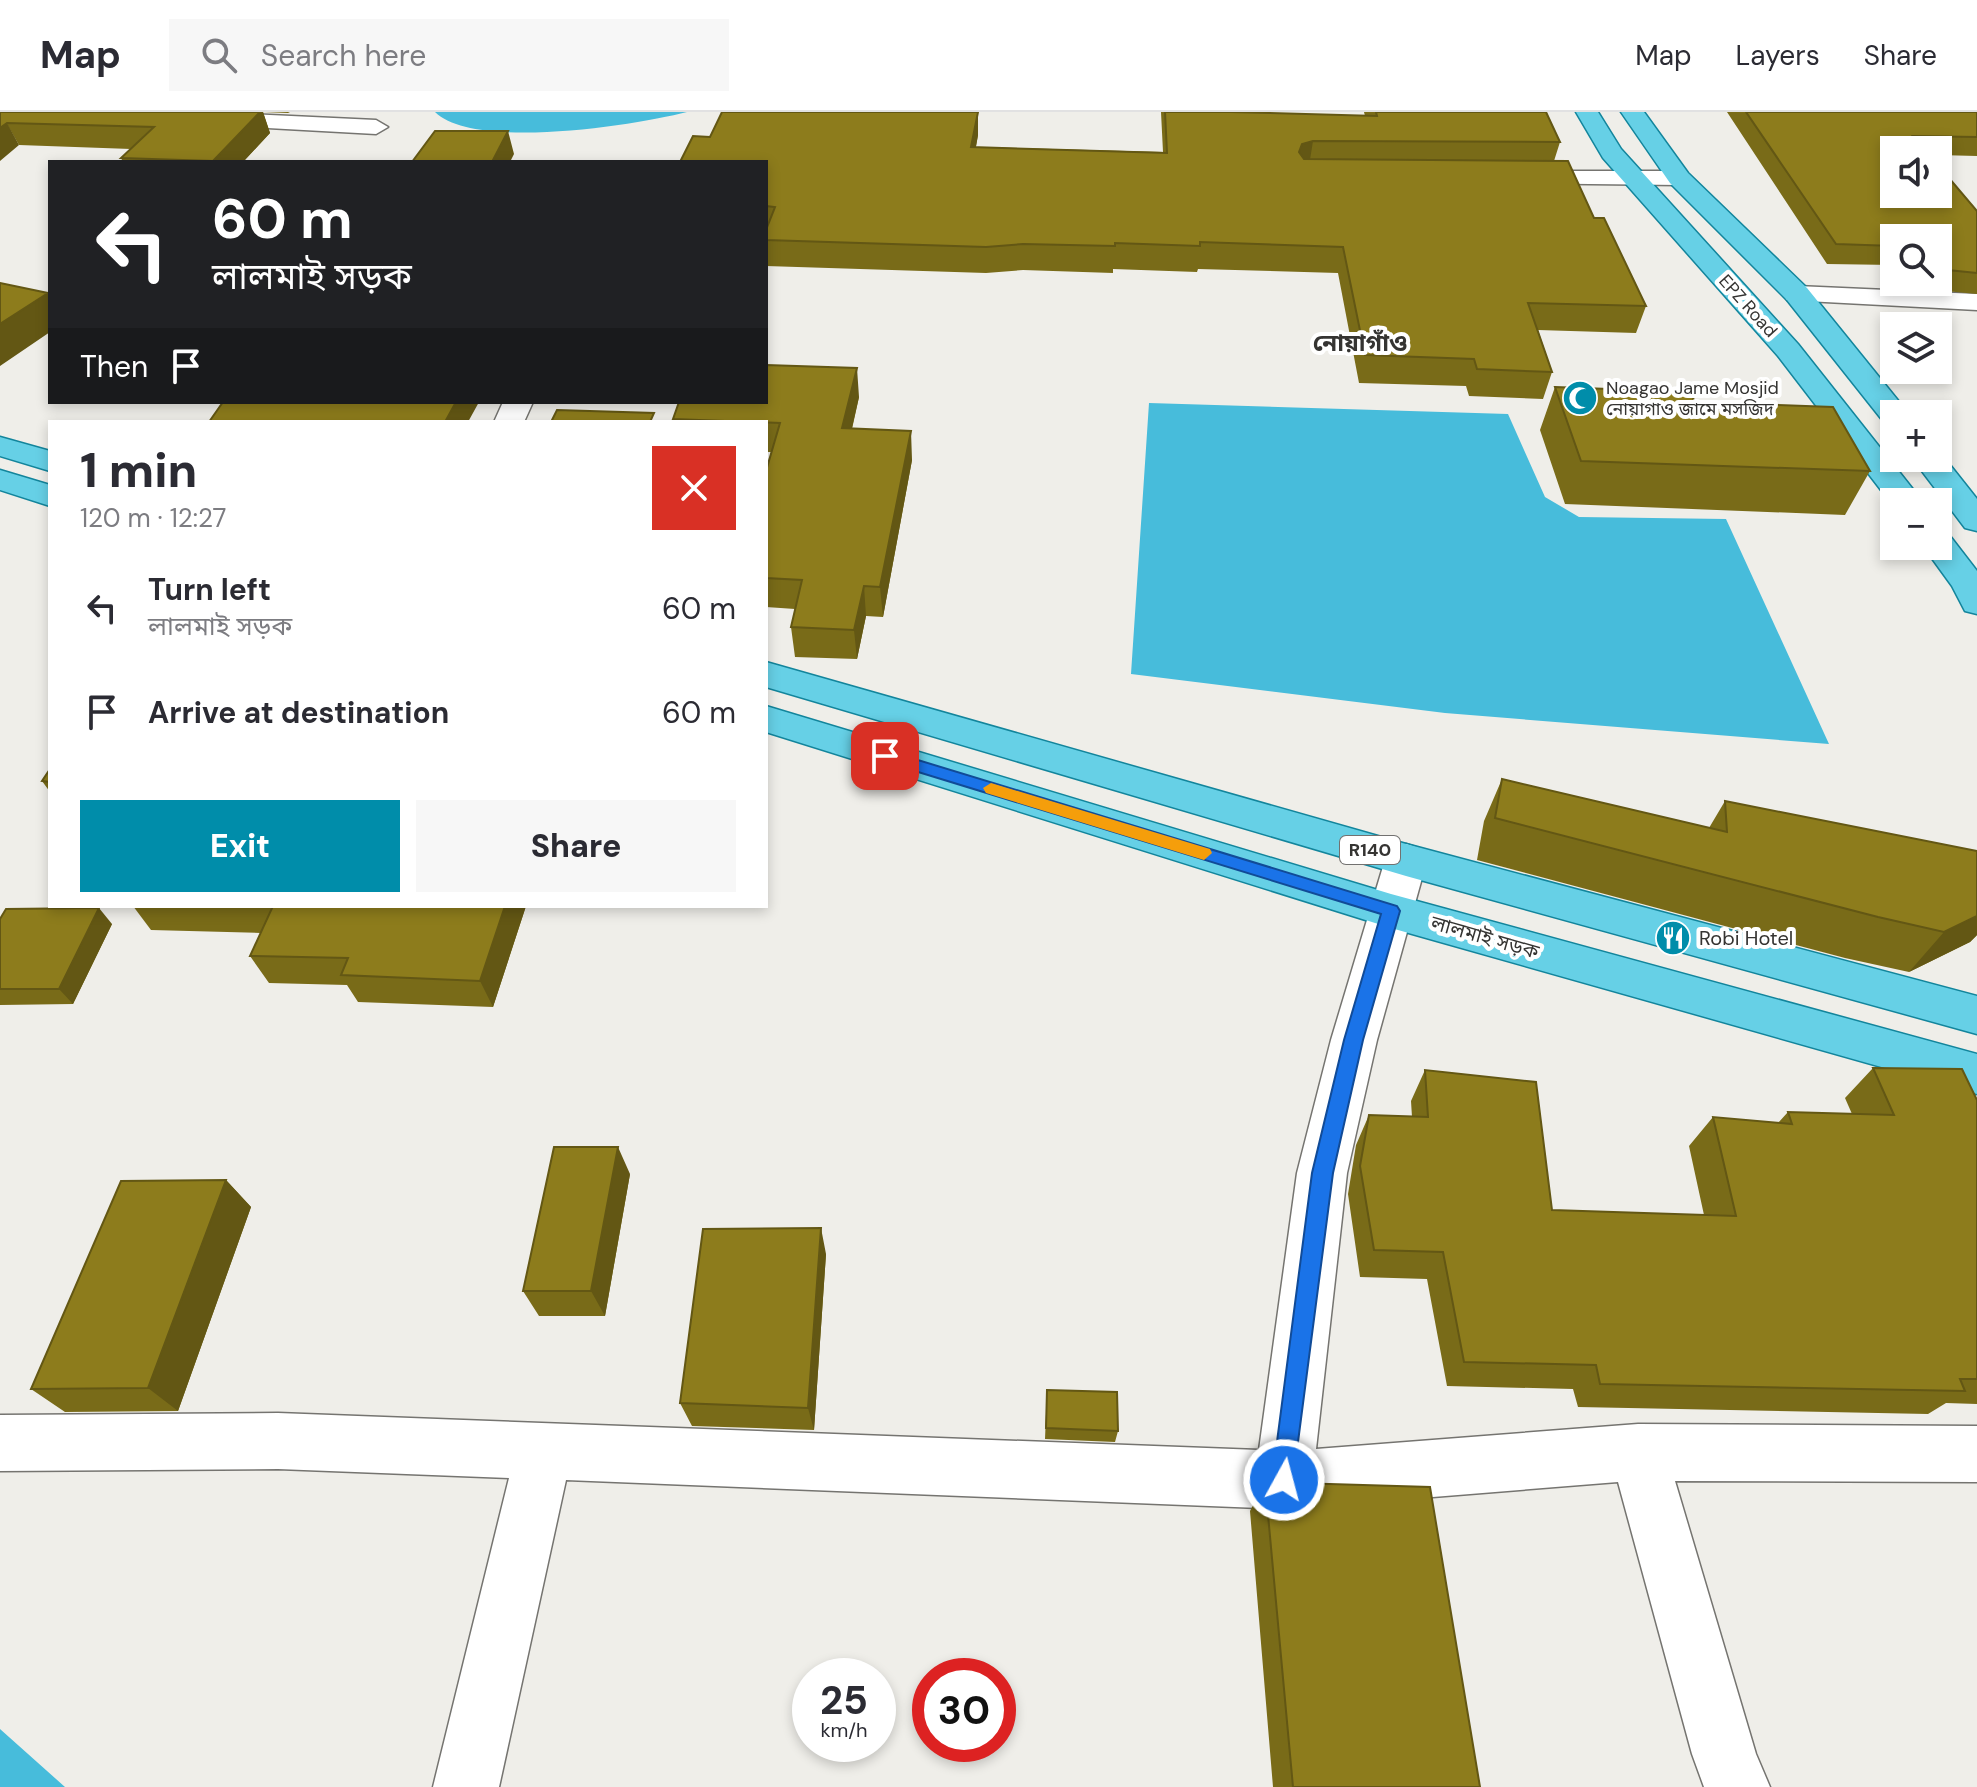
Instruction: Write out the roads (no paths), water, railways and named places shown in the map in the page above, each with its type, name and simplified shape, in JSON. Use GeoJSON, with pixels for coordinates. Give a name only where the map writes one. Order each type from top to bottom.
{"type":"FeatureCollection","features":[{"type":"Feature","properties":{"kind":"main road","name":"EPZ Road"},"geometry":{"type":"LineString","coordinates":[[1587,112],[1611,153],[1788,350],[1896,488]]}},
{"type":"Feature","properties":{"kind":"main road"},"geometry":{"type":"LineString","coordinates":[[1632,112],[1679,178],[1797,294],[1882,400]]}},
{"type":"Feature","properties":{"kind":"main road"},"geometry":{"type":"LineString","coordinates":[[1788,350],[1841,348]]}},
{"type":"Feature","properties":{"kind":"main road"},"geometry":{"type":"LineString","coordinates":[[5,452],[48,461]]}},
{"type":"Feature","properties":{"kind":"main road"},"geometry":{"type":"LineString","coordinates":[[1939,472],[1977,521]]}},
{"type":"Feature","properties":{"kind":"main road"},"geometry":{"type":"LineString","coordinates":[[0,480],[48,495]]}},
{"type":"Feature","properties":{"kind":"main road"},"geometry":{"type":"LineString","coordinates":[[1951,560],[1974,591]]}},
{"type":"Feature","properties":{"kind":"main road","name":"R140"},"geometry":{"type":"LineString","coordinates":[[768,675],[1406,860],[1977,1015]]}},
{"type":"Feature","properties":{"kind":"main road","name":"লালমাই সড়ক"},"geometry":{"type":"LineString","coordinates":[[768,720],[1391,911],[1977,1074]]}},
{"type":"Feature","properties":{"kind":"street"},"geometry":{"type":"LineString","coordinates":[[194,112],[187,119],[376,127]]}},
{"type":"Feature","properties":{"kind":"street"},"geometry":{"type":"LineString","coordinates":[[1496,178],[1679,178]]}},
{"type":"Feature","properties":{"kind":"street"},"geometry":{"type":"LineString","coordinates":[[1797,294],[1977,302]]}},
{"type":"Feature","properties":{"kind":"street"},"geometry":{"type":"LineString","coordinates":[[1284,1480],[1322,1173],[1354,1040],[1406,860]]}},
{"type":"Feature","properties":{"kind":"street"},"geometry":{"type":"LineString","coordinates":[[0,1443],[278,1441],[1284,1480],[1638,1452],[1977,1454]]}},
{"type":"Feature","properties":{"kind":"street"},"geometry":{"type":"LineString","coordinates":[[466,1787],[544,1452]]}},
{"type":"Feature","properties":{"kind":"street"},"geometry":{"type":"LineString","coordinates":[[1638,1452],[1724,1754],[1737,1787]]}},
{"type":"Feature","properties":{"kind":"water"},"geometry":{"type":"Polygon","coordinates":[[[435,112],[687,112],[595,128],[519,133],[455,124],[435,112]]]}},
{"type":"Feature","properties":{"kind":"water"},"geometry":{"type":"Polygon","coordinates":[[[1149,403],[1508,414],[1545,497],[1579,517],[1726,519],[1829,744],[1445,713],[1131,674],[1149,403]]]}},
{"type":"Feature","properties":{"kind":"water"},"geometry":{"type":"Polygon","coordinates":[[[0,1729],[65,1787],[0,1787],[0,1729]]]}},
{"type":"Feature","properties":{"kind":"place","name":"Noagao Jame Mosjid নোয়াগাও জামে মসজিদ"},"geometry":{"type":"Point","coordinates":[1580,398]}},
{"type":"Feature","properties":{"kind":"place","name":"Robi Hotel"},"geometry":{"type":"Point","coordinates":[1673,938]}},
{"type":"Feature","properties":{"kind":"district","name":"নোয়াগাঁও"},"geometry":{"type":"Point","coordinates":[1360,342]}}]}
